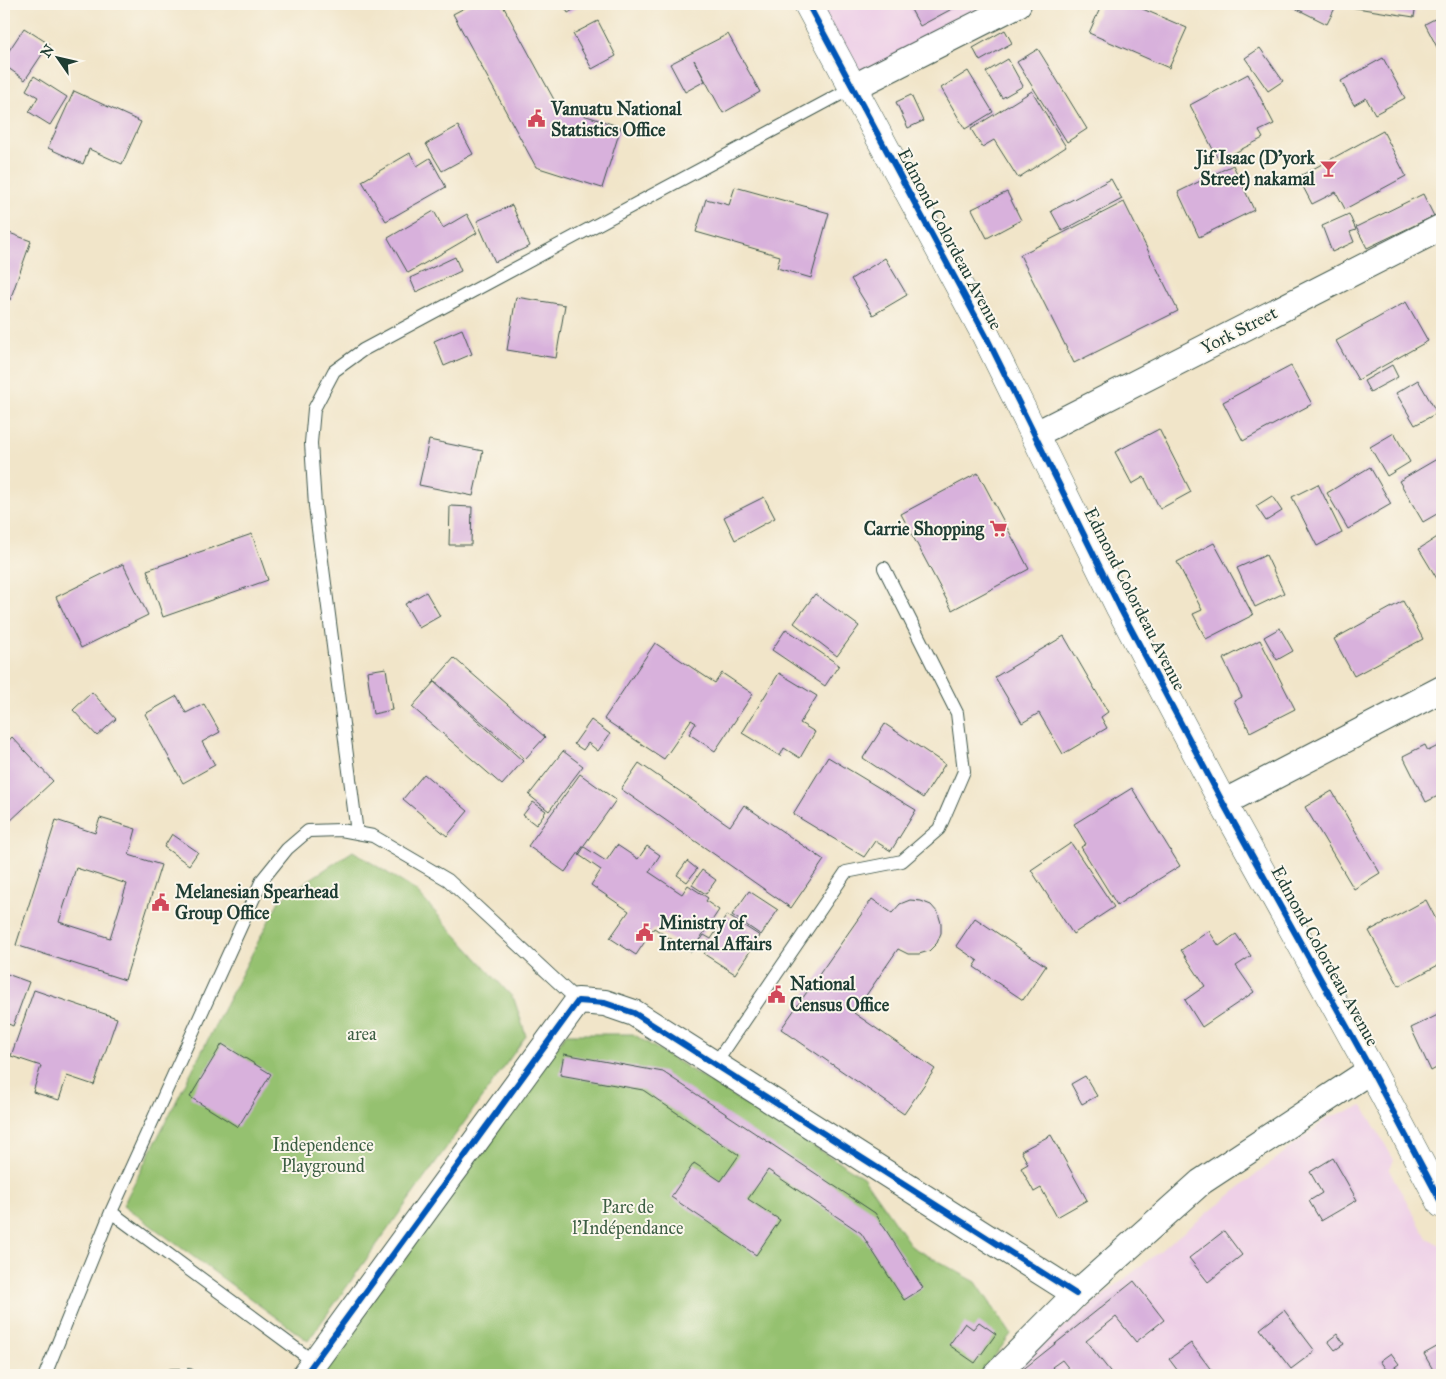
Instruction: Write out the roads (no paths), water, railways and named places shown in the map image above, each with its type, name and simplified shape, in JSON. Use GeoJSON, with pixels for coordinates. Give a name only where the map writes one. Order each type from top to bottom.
{"type":"FeatureCollection","features":[{"type":"Feature","properties":{"kind":"street","name":"Edmond Colordeau Avenue"},"geometry":{"type":"LineString","coordinates":[[808,4],[1036,434],[1120,608],[1223,804],[1439,1189]]}},
{"type":"Feature","properties":{"kind":"street"},"geometry":{"type":"LineString","coordinates":[[852,88],[1018,4]]}},
{"type":"Feature","properties":{"kind":"street","name":"York Street"},"geometry":{"type":"LineString","coordinates":[[1036,434],[1442,227]]}},
{"type":"Feature","properties":{"kind":"street"},"geometry":{"type":"LineString","coordinates":[[1223,804],[1442,690]]}},
{"type":"Feature","properties":{"kind":"street"},"geometry":{"type":"LineString","coordinates":[[310,1369],[578,1001],[606,1003],[634,1013],[1076,1294]]}},
{"type":"Feature","properties":{"kind":"street"},"geometry":{"type":"LineString","coordinates":[[996,1375],[1076,1294],[1201,1182],[1371,1070]]}},
{"type":"Feature","properties":{"kind":"lane"},"geometry":{"type":"LineString","coordinates":[[357,833],[315,506],[312,442],[314,409],[334,370],[363,350],[852,88]]}},
{"type":"Feature","properties":{"kind":"lane"},"geometry":{"type":"LineString","coordinates":[[715,1064],[846,872],[902,861],[939,829],[964,771],[957,713],[884,568]]}},
{"type":"Feature","properties":{"kind":"lane"},"geometry":{"type":"LineString","coordinates":[[45,1375],[111,1212],[262,880],[287,848],[308,831],[341,830],[373,836],[448,880],[578,1001]]}},
{"type":"Feature","properties":{"kind":"lane"},"geometry":{"type":"LineString","coordinates":[[111,1212],[310,1369]]}},
{"type":"Feature","properties":{"kind":"lane"},"geometry":{"type":"LineString","coordinates":[[172,1375],[189,1375]]}},
{"type":"Feature","properties":{"kind":"place","name":"Vanuatu National Statistics Office"},"geometry":{"type":"Point","coordinates":[537,119]}},
{"type":"Feature","properties":{"kind":"place","name":"Jif Isaac (D'york Street) nakamal"},"geometry":{"type":"Point","coordinates":[1329,168]}},
{"type":"Feature","properties":{"kind":"place","name":"Carrie Shopping"},"geometry":{"type":"Point","coordinates":[998,529]}},
{"type":"Feature","properties":{"kind":"place","name":"Melanesian Spearhead Group Office"},"geometry":{"type":"Point","coordinates":[161,902]}},
{"type":"Feature","properties":{"kind":"place","name":"Ministry of Internal Affairs"},"geometry":{"type":"Point","coordinates":[645,933]}},
{"type":"Feature","properties":{"kind":"place","name":"National Census Office"},"geometry":{"type":"Point","coordinates":[776,994]}},
{"type":"Feature","properties":{"kind":"park label","name":"area"},"geometry":{"type":"Point","coordinates":[362,1034]}},
{"type":"Feature","properties":{"kind":"park label","name":"Independence Playground"},"geometry":{"type":"Point","coordinates":[323,1155]}},
{"type":"Feature","properties":{"kind":"park label","name":"Parc de l'Indépendance"},"geometry":{"type":"Point","coordinates":[628,1217]}}]}
